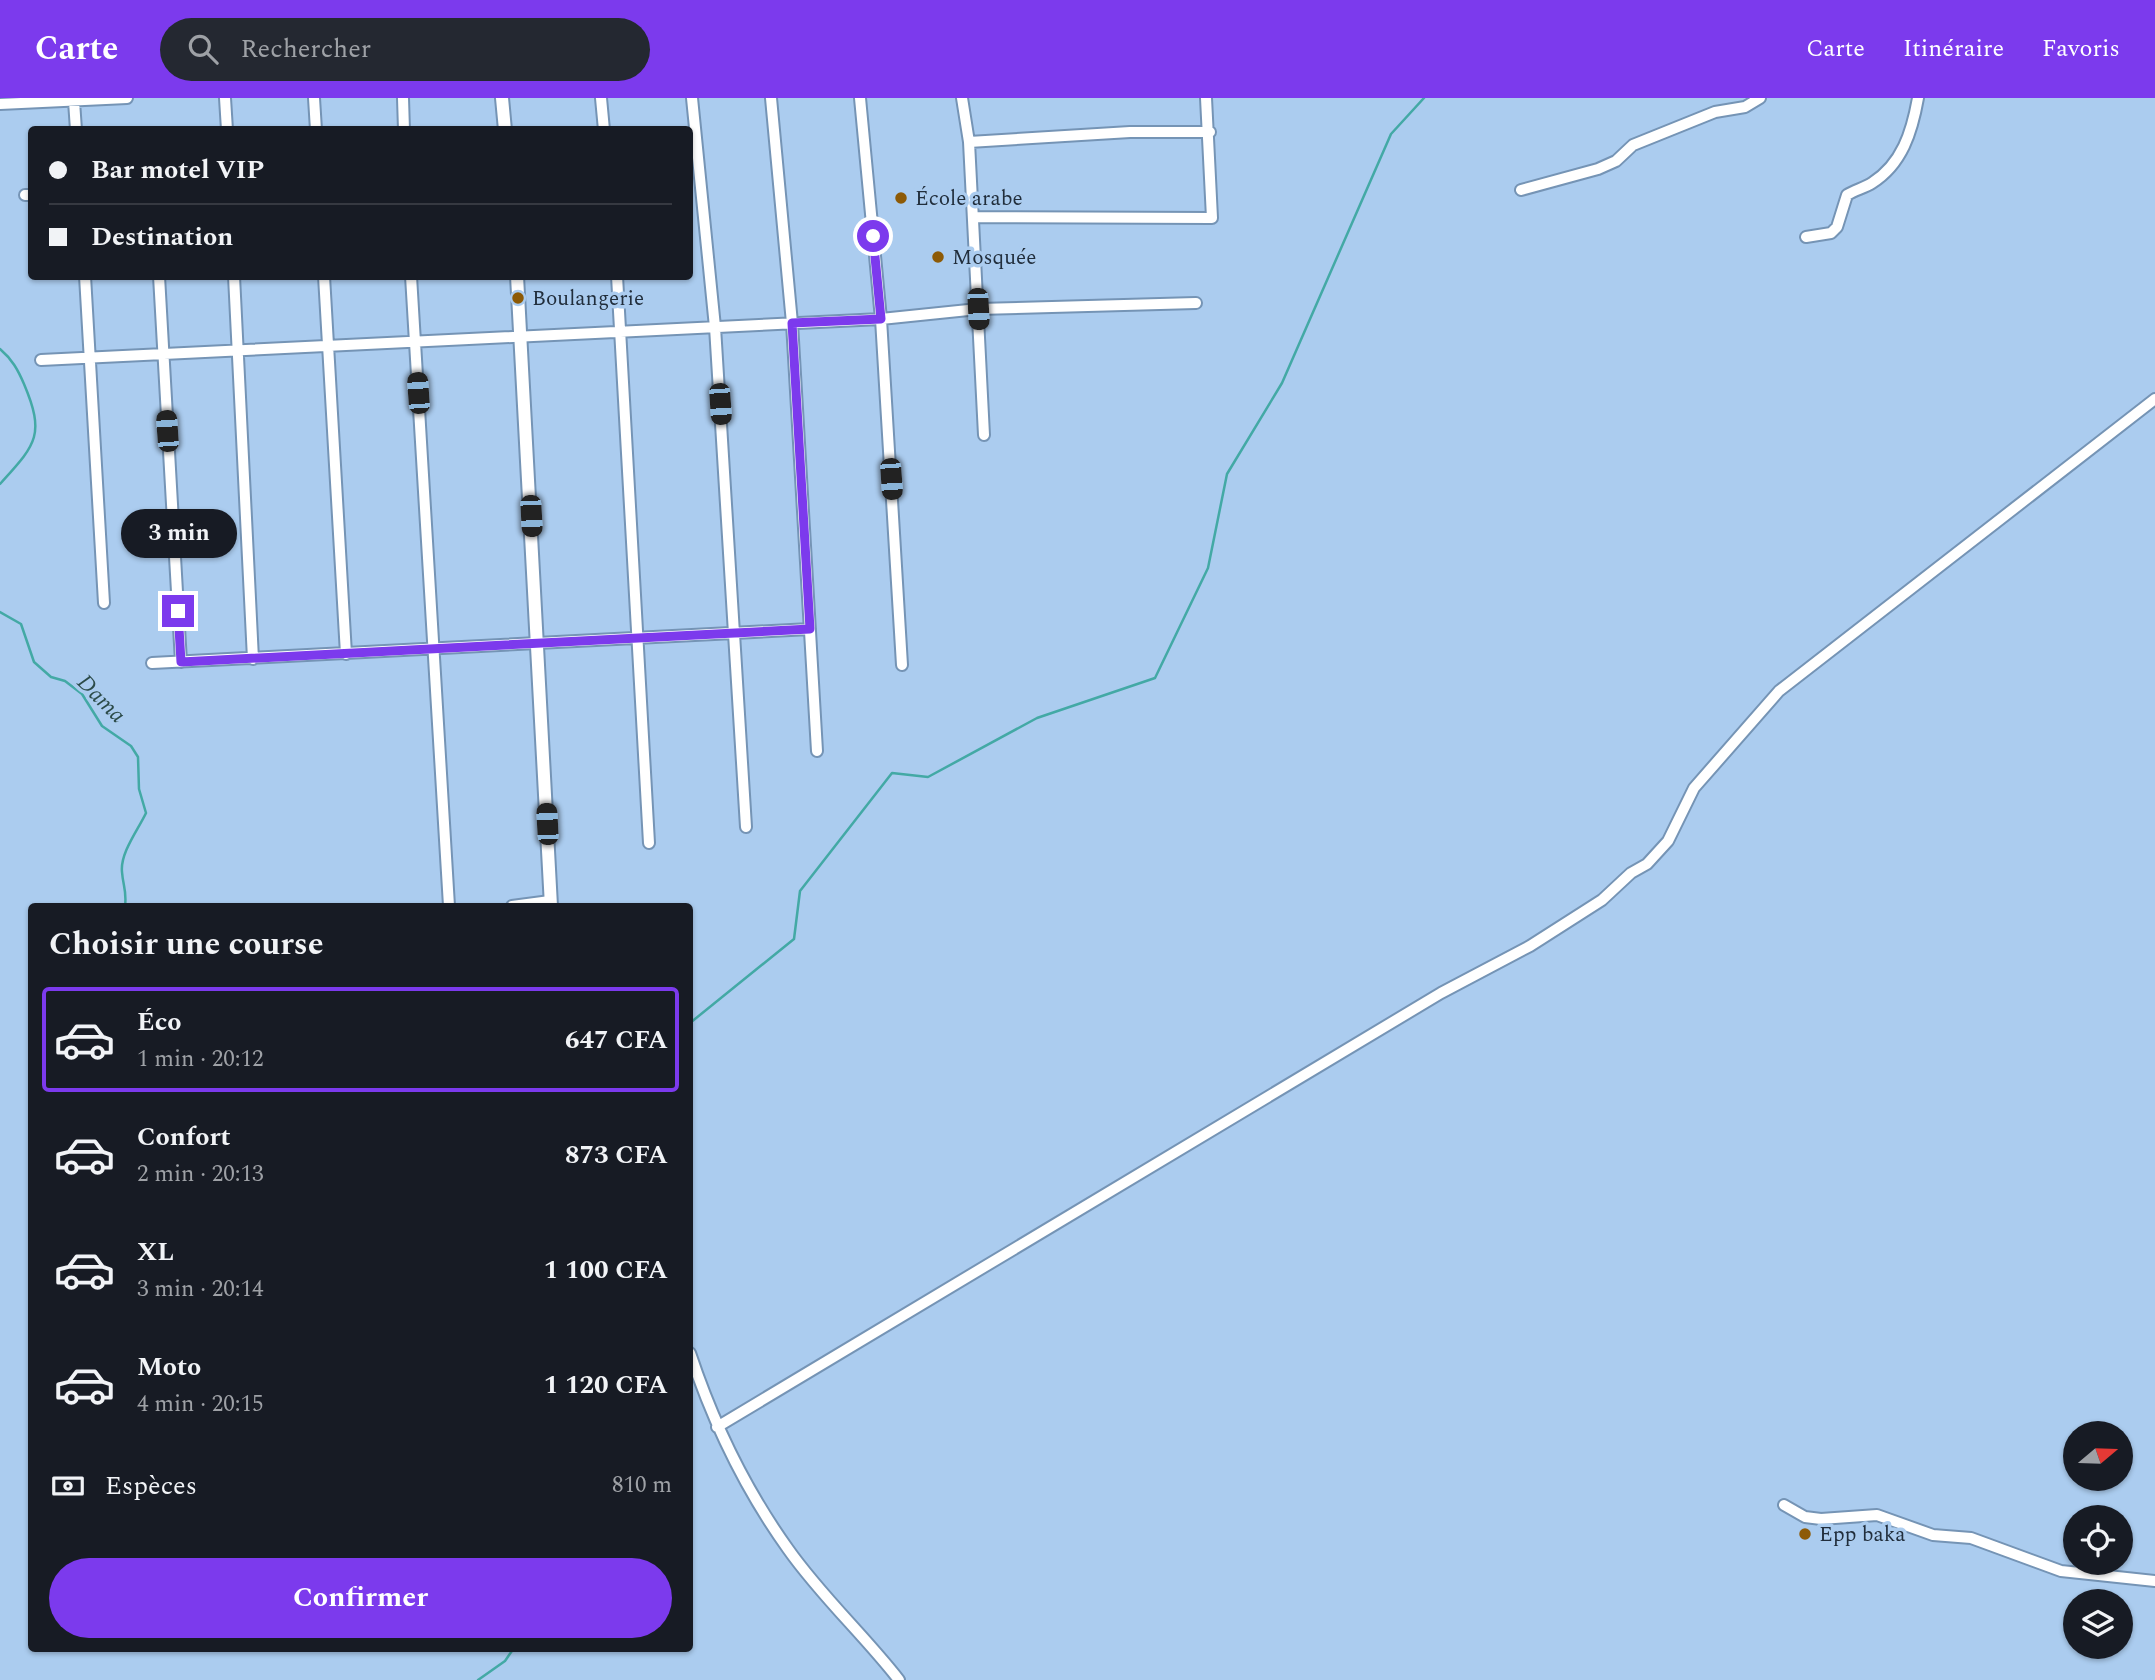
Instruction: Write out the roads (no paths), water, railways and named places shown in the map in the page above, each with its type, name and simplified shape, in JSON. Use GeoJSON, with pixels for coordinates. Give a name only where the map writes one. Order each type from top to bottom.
{"type":"FeatureCollection","features":[{"type":"Feature","properties":{"kind":"street"},"geometry":{"type":"LineString","coordinates":[[0,104],[127,98]]}},
{"type":"Feature","properties":{"kind":"street"},"geometry":{"type":"LineString","coordinates":[[225,98],[227,126]]}},
{"type":"Feature","properties":{"kind":"street"},"geometry":{"type":"LineString","coordinates":[[314,98],[316,126]]}},
{"type":"Feature","properties":{"kind":"street"},"geometry":{"type":"LineString","coordinates":[[402,98],[404,126]]}},
{"type":"Feature","properties":{"kind":"street"},"geometry":{"type":"LineString","coordinates":[[502,98],[505,126]]}},
{"type":"Feature","properties":{"kind":"street"},"geometry":{"type":"LineString","coordinates":[[601,98],[604,126]]}},
{"type":"Feature","properties":{"kind":"street"},"geometry":{"type":"LineString","coordinates":[[692,98],[715,327],[746,827]]}},
{"type":"Feature","properties":{"kind":"street"},"geometry":{"type":"LineString","coordinates":[[771,98],[792,323],[817,751]]}},
{"type":"Feature","properties":{"kind":"street"},"geometry":{"type":"LineString","coordinates":[[860,98],[881,319],[902,665]]}},
{"type":"Feature","properties":{"kind":"street"},"geometry":{"type":"LineString","coordinates":[[962,98],[969,142],[984,435]]}},
{"type":"Feature","properties":{"kind":"street"},"geometry":{"type":"LineString","coordinates":[[973,217],[1212,218],[1210,132],[1206,98]]}},
{"type":"Feature","properties":{"kind":"street"},"geometry":{"type":"LineString","coordinates":[[1521,190],[1598,169],[1616,161],[1633,145],[1715,112],[1745,107],[1760,98]]}},
{"type":"Feature","properties":{"kind":"street"},"geometry":{"type":"LineString","coordinates":[[1806,237],[1831,233],[1837,227],[1847,195],[1871,183],[1898,160],[1909,135],[1918,98]]}},
{"type":"Feature","properties":{"kind":"street"},"geometry":{"type":"LineString","coordinates":[[74,101],[76,126]]}},
{"type":"Feature","properties":{"kind":"street"},"geometry":{"type":"LineString","coordinates":[[969,142],[1130,132],[1210,132]]}},
{"type":"Feature","properties":{"kind":"street"},"geometry":{"type":"LineString","coordinates":[[85,280],[104,603]]}},
{"type":"Feature","properties":{"kind":"street"},"geometry":{"type":"LineString","coordinates":[[159,280],[181,662]]}},
{"type":"Feature","properties":{"kind":"street"},"geometry":{"type":"LineString","coordinates":[[234,280],[253,659]]}},
{"type":"Feature","properties":{"kind":"street"},"geometry":{"type":"LineString","coordinates":[[324,280],[346,654]]}},
{"type":"Feature","properties":{"kind":"street"},"geometry":{"type":"LineString","coordinates":[[411,280],[436,650],[449,903]]}},
{"type":"Feature","properties":{"kind":"street"},"geometry":{"type":"LineString","coordinates":[[517,280],[551,903]]}},
{"type":"Feature","properties":{"kind":"street"},"geometry":{"type":"LineString","coordinates":[[617,280],[649,843]]}},
{"type":"Feature","properties":{"kind":"street"},"geometry":{"type":"LineString","coordinates":[[41,360],[881,319],[978,309],[1196,303]]}},
{"type":"Feature","properties":{"kind":"street"},"geometry":{"type":"LineString","coordinates":[[717,1427],[1429,1000],[1530,946],[1602,900],[1668,841],[1695,788],[1780,691],[2155,399]]}},
{"type":"Feature","properties":{"kind":"street"},"geometry":{"type":"LineString","coordinates":[[152,663],[638,640],[810,629]]}},
{"type":"Feature","properties":{"kind":"street"},"geometry":{"type":"LineString","coordinates":[[693,1361],[717,1427],[754,1497],[788,1550],[899,1680]]}},
{"type":"Feature","properties":{"kind":"street"},"geometry":{"type":"LineString","coordinates":[[1784,1505],[1805,1517],[1821,1519],[1868,1515],[1885,1517],[1933,1535],[1971,1538],[2061,1571],[2155,1581]]}},
{"type":"Feature","properties":{"kind":"waterway"},"geometry":{"type":"LineString","coordinates":[[693,1021],[794,939],[800,891],[892,773],[928,777],[1037,718],[1155,678],[1208,568],[1227,474],[1282,383],[1391,134],[1424,98]]}},
{"type":"Feature","properties":{"kind":"waterway","name":"Dama"},"geometry":{"type":"LineString","coordinates":[[0,349],[22,379],[31,402],[35,428],[29,449],[0,484]]}},
{"type":"Feature","properties":{"kind":"waterway","name":"Dama"},"geometry":{"type":"LineString","coordinates":[[0,612],[21,624],[34,662],[51,677],[65,681],[82,694],[102,726],[131,746],[138,757],[139,789],[146,813],[130,842],[122,865],[125,903]]}},
{"type":"Feature","properties":{"kind":"waterway","name":"Dama"},"geometry":{"type":"LineString","coordinates":[[478,1680],[505,1661],[511,1652]]}},
{"type":"Feature","properties":{"kind":"place","name":"École arabe"},"geometry":{"type":"Point","coordinates":[901,198]}},
{"type":"Feature","properties":{"kind":"place","name":"Mosquée"},"geometry":{"type":"Point","coordinates":[938,257]}},
{"type":"Feature","properties":{"kind":"place","name":"Boulangerie"},"geometry":{"type":"Point","coordinates":[518,298]}},
{"type":"Feature","properties":{"kind":"place","name":"Epp baka"},"geometry":{"type":"Point","coordinates":[1805,1534]}}]}
